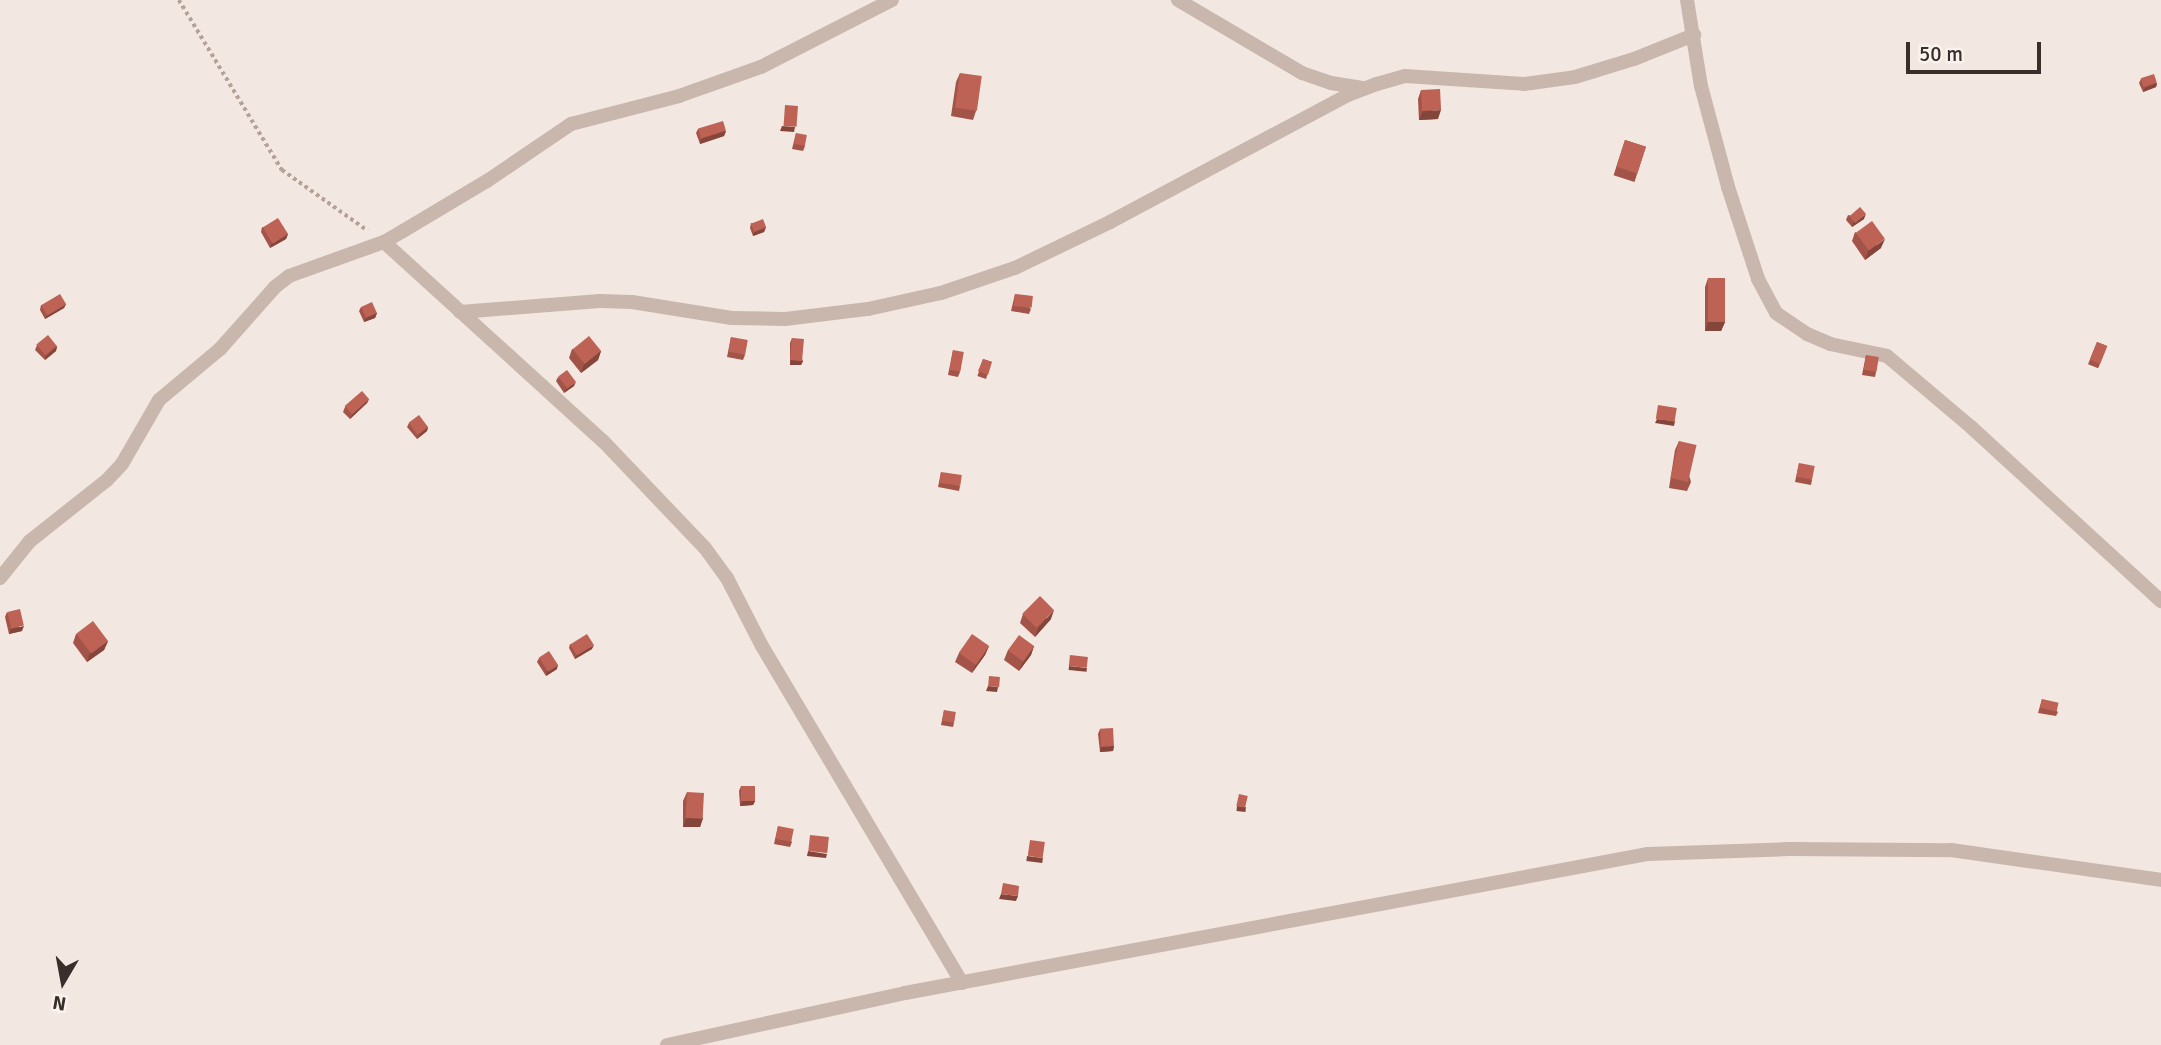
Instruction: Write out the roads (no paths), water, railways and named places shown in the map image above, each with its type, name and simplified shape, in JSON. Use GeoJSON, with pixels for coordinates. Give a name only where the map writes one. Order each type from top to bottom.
{"type":"FeatureCollection","features":[{"type":"Feature","properties":{"kind":"street"},"geometry":{"type":"LineString","coordinates":[[0,578],[30,541],[107,480],[122,464],[159,401],[220,349],[275,286],[289,276],[384,242],[487,181],[570,124],[679,96],[761,67],[892,0]]}},
{"type":"Feature","properties":{"kind":"street"},"geometry":{"type":"LineString","coordinates":[[1178,0],[1302,73],[1331,83],[1364,89]]}},
{"type":"Feature","properties":{"kind":"street"},"geometry":{"type":"LineString","coordinates":[[1687,0],[1701,86],[1728,187],[1758,279],[1776,313],[1807,334],[1829,344],[1887,356],[1971,427],[2161,601]]}},
{"type":"Feature","properties":{"kind":"street"},"geometry":{"type":"LineString","coordinates":[[460,312],[600,301],[632,302],[732,318],[785,319],[868,309],[941,293],[1015,268],[1110,222],[1364,89],[1405,76],[1524,84],[1575,77],[1634,59],[1694,35]]}},
{"type":"Feature","properties":{"kind":"street"},"geometry":{"type":"LineString","coordinates":[[384,242],[604,441],[705,548],[727,578],[762,646],[962,983]]}},
{"type":"Feature","properties":{"kind":"street"},"geometry":{"type":"LineString","coordinates":[[667,1045],[962,983],[1648,854],[1789,849],[1951,850],[2161,880]]}}]}
